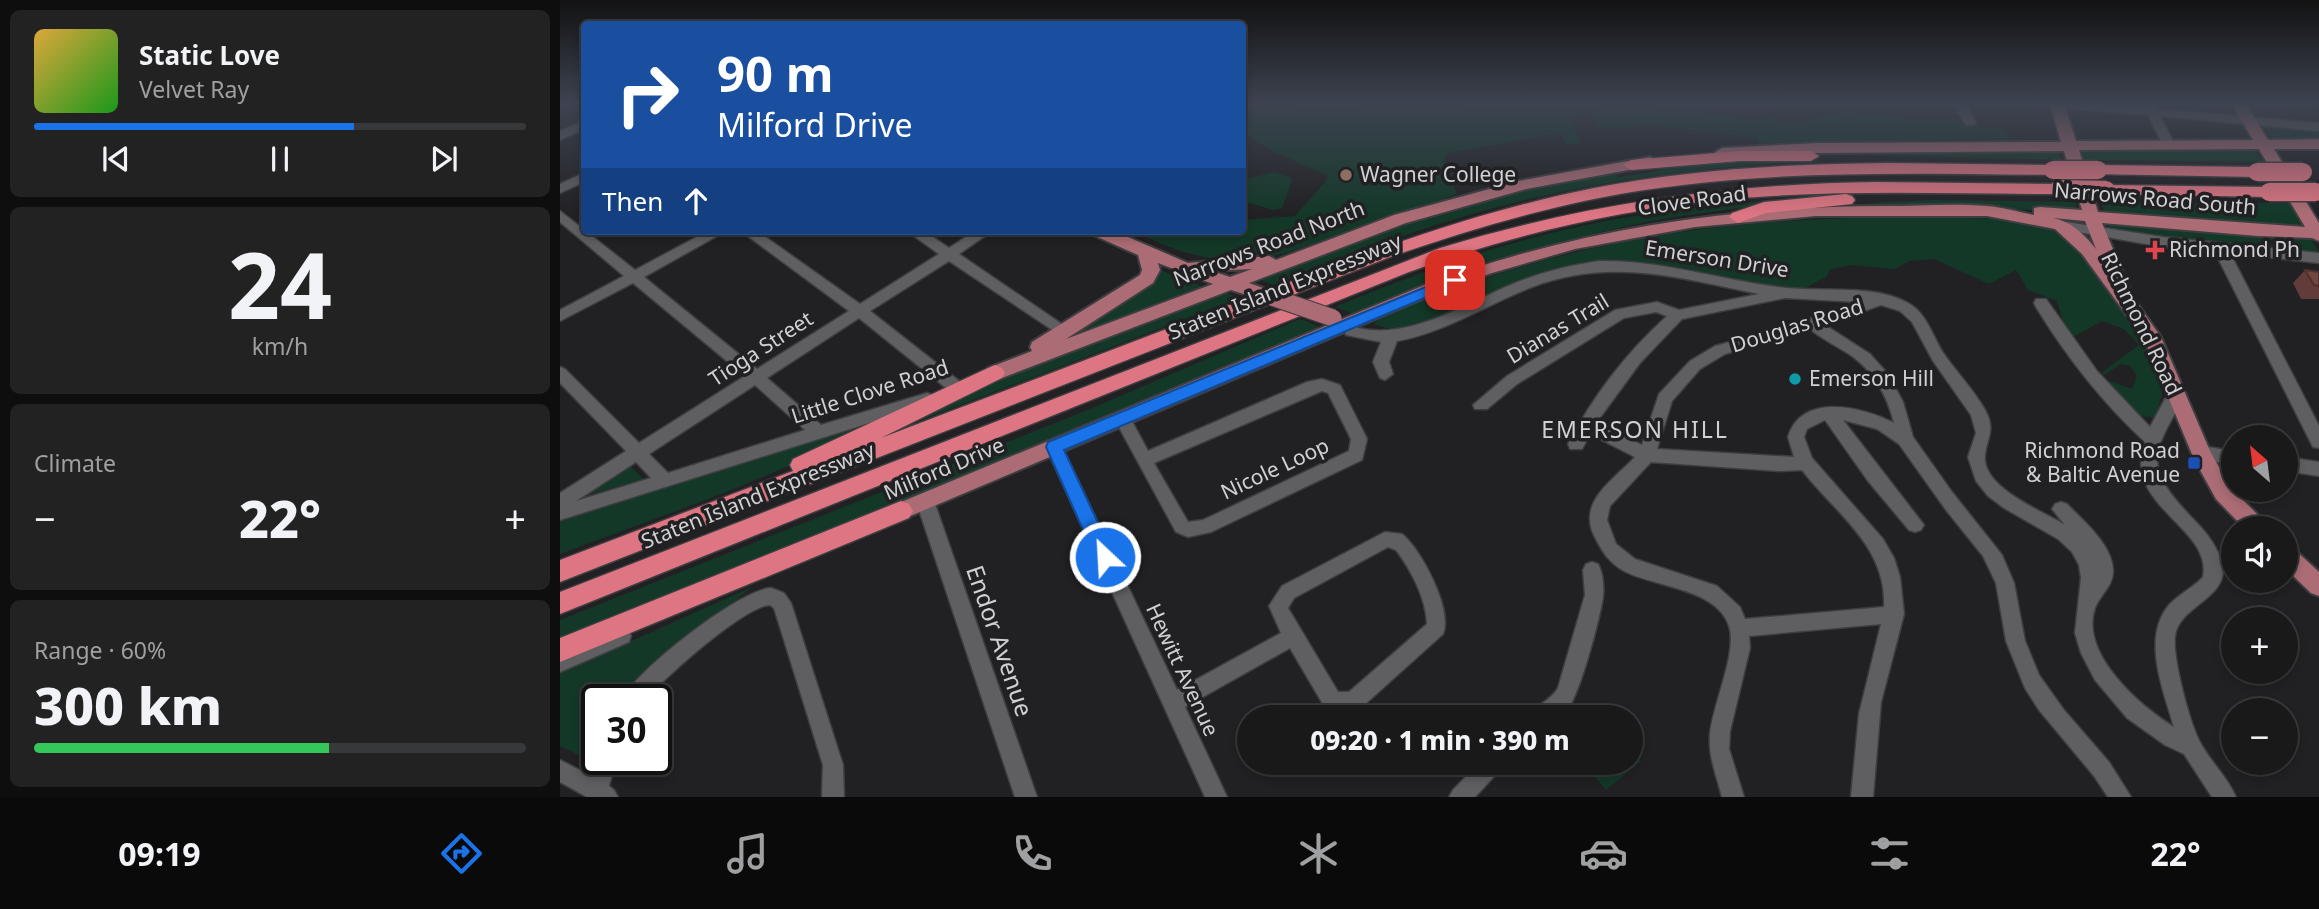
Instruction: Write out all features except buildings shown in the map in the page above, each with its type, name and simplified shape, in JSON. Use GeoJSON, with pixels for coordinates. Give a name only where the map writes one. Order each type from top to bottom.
{"type":"FeatureCollection","features":[{"type":"Feature","properties":{"kind":"highway"},"geometry":{"type":"LineString","coordinates":[[1631,164],[1776,156],[2052,167]]}},
{"type":"Feature","properties":{"kind":"highway","name":"Staten Island Expressway"},"geometry":{"type":"LineString","coordinates":[[560,571],[1384,253],[1514,212],[1624,188],[1734,174],[1840,169],[2052,167],[2311,173]]}},
{"type":"Feature","properties":{"kind":"highway","name":"Staten Island Expressway"},"geometry":{"type":"LineString","coordinates":[[560,603],[1402,268],[1485,240],[1599,212],[1717,195],[1825,188],[2317,192]]}},
{"type":"Feature","properties":{"kind":"highway"},"geometry":{"type":"LineString","coordinates":[[1738,217],[1764,208],[1853,199],[2011,189]]}},
{"type":"Feature","properties":{"kind":"highway"},"geometry":{"type":"LineString","coordinates":[[645,538],[694,510],[907,417],[995,373]]}},
{"type":"Feature","properties":{"kind":"highway"},"geometry":{"type":"LineString","coordinates":[[560,650],[901,511]]}},
{"type":"Feature","properties":{"kind":"main road","name":"Richmond Road"},"geometry":{"type":"LineString","coordinates":[[2068,141],[2091,215],[2126,301],[2152,337],[2201,453],[2224,494],[2245,516]]}},
{"type":"Feature","properties":{"kind":"main road"},"geometry":{"type":"LineString","coordinates":[[2261,141],[2318,234]]}},
{"type":"Feature","properties":{"kind":"main road","name":"Narrows Road North"},"geometry":{"type":"LineString","coordinates":[[995,373],[1237,285],[1343,239],[1470,198],[1553,178],[1631,164],[1701,155],[1788,149],[2319,144]]}},
{"type":"Feature","properties":{"kind":"main road","name":"Clove Road"},"geometry":{"type":"LineString","coordinates":[[1341,321],[1543,252],[1643,230],[1738,217],[1824,211],[1987,211],[2060,225]]}},
{"type":"Feature","properties":{"kind":"main road","name":"Narrows Road South"},"geometry":{"type":"LineString","coordinates":[[1987,211],[2091,215],[2318,234]]}},
{"type":"Feature","properties":{"kind":"main road"},"geometry":{"type":"LineString","coordinates":[[2060,225],[2081,241],[2126,301]]}},
{"type":"Feature","properties":{"kind":"main road"},"geometry":{"type":"LineString","coordinates":[[1108,235],[1182,267],[1341,321]]}},
{"type":"Feature","properties":{"kind":"main road"},"geometry":{"type":"LineString","coordinates":[[1182,267],[1258,264],[1343,239]]}},
{"type":"Feature","properties":{"kind":"main road","name":"Little Clove Road"},"geometry":{"type":"LineString","coordinates":[[995,373],[1147,279],[1151,268],[1146,252]]}},
{"type":"Feature","properties":{"kind":"main road","name":"Milford Drive"},"geometry":{"type":"LineString","coordinates":[[901,511],[1122,418],[1341,321]]}},
{"type":"Feature","properties":{"kind":"main road"},"geometry":{"type":"LineString","coordinates":[[2298,567],[2319,586]]}},
{"type":"Feature","properties":{"kind":"street"},"geometry":{"type":"LineString","coordinates":[[2167,141],[2169,145]]}},
{"type":"Feature","properties":{"kind":"street"},"geometry":{"type":"LineString","coordinates":[[560,189],[581,178]]}},
{"type":"Feature","properties":{"kind":"street"},"geometry":{"type":"LineString","coordinates":[[560,215],[581,232]]}},
{"type":"Feature","properties":{"kind":"street","name":"Clove Road"},"geometry":{"type":"LineString","coordinates":[[2060,225],[2099,233],[2319,258]]}},
{"type":"Feature","properties":{"kind":"street"},"geometry":{"type":"LineString","coordinates":[[584,235],[756,377],[819,433]]}},
{"type":"Feature","properties":{"kind":"street"},"geometry":{"type":"LineString","coordinates":[[560,316],[711,235]]}},
{"type":"Feature","properties":{"kind":"street"},"geometry":{"type":"LineString","coordinates":[[754,235],[859,311],[957,388]]}},
{"type":"Feature","properties":{"kind":"street"},"geometry":{"type":"LineString","coordinates":[[921,235],[1065,331]]}},
{"type":"Feature","properties":{"kind":"street","name":"Tioga Street"},"geometry":{"type":"LineString","coordinates":[[560,502],[979,235]]}},
{"type":"Feature","properties":{"kind":"street"},"geometry":{"type":"LineString","coordinates":[[2220,248],[2319,442]]}},
{"type":"Feature","properties":{"kind":"street","name":"Emerson Drive"},"geometry":{"type":"LineString","coordinates":[[1341,321],[1352,331],[1364,335],[1391,336],[1420,328],[1544,279],[1588,268],[1666,269],[1787,293],[1880,300]]}},
{"type":"Feature","properties":{"kind":"street","name":"Dianas Trail"},"geometry":{"type":"LineString","coordinates":[[1481,405],[1512,380],[1620,314],[1657,307],[1678,315],[1787,293]]}},
{"type":"Feature","properties":{"kind":"street","name":"Douglas Road"},"geometry":{"type":"LineString","coordinates":[[1740,628],[1723,601],[1711,592],[1629,565],[1610,549],[1603,539],[1598,520],[1602,503],[1647,455],[1665,398],[1695,365],[1720,350],[1760,341],[1880,300],[1899,304],[1911,311],[1923,326],[1938,357],[1979,413],[1984,433],[1976,463],[1990,486],[2009,502],[2062,533],[2083,554],[2090,572],[2084,628],[2087,642],[2100,668],[2121,698],[2148,724],[2190,746]]}},
{"type":"Feature","properties":{"kind":"street"},"geometry":{"type":"LineString","coordinates":[[2041,303],[2053,324],[2126,415],[2152,439]]}},
{"type":"Feature","properties":{"kind":"street"},"geometry":{"type":"LineString","coordinates":[[1576,444],[1586,425],[1643,346],[1678,315]]}},
{"type":"Feature","properties":{"kind":"street"},"geometry":{"type":"LineString","coordinates":[[1813,323],[1861,355],[1880,373],[1897,407],[1906,441],[1954,506],[1979,534],[1998,566],[2010,601],[2017,646],[2035,688],[2067,732],[2108,776],[2120,797]]}},
{"type":"Feature","properties":{"kind":"street"},"geometry":{"type":"LineString","coordinates":[[1385,374],[1381,362],[1391,336]]}},
{"type":"Feature","properties":{"kind":"street"},"geometry":{"type":"LineString","coordinates":[[560,373],[664,480]]}},
{"type":"Feature","properties":{"kind":"street","name":"Little Clove Road"},"geometry":{"type":"LineString","coordinates":[[560,513],[819,433],[995,373]]}},
{"type":"Feature","properties":{"kind":"street","name":"Nicole Loop"},"geometry":{"type":"LineString","coordinates":[[1122,418],[1144,460],[1177,521],[1188,530],[1196,530],[1352,458],[1360,445],[1334,389],[1322,385],[1313,386],[1144,460]]}},
{"type":"Feature","properties":{"kind":"street","name":"Douglas Road"},"geometry":{"type":"LineString","coordinates":[[2177,396],[2166,410],[2152,439],[2148,455],[2150,469],[2159,494],[2204,546],[2213,565],[2213,575],[2209,584],[2177,608],[2166,631],[2167,662],[2190,746],[2225,797]]}},
{"type":"Feature","properties":{"kind":"street"},"geometry":{"type":"LineString","coordinates":[[1862,797],[1871,701],[1895,614],[1891,578],[1877,544],[1863,525],[1805,463],[1796,446],[1798,430],[1809,418],[1829,414],[1869,419],[1906,441]]}},
{"type":"Feature","properties":{"kind":"street"},"geometry":{"type":"LineString","coordinates":[[1829,414],[1914,525]]}},
{"type":"Feature","properties":{"kind":"street"},"geometry":{"type":"LineString","coordinates":[[1586,425],[1647,455],[1779,464],[1805,463]]}},
{"type":"Feature","properties":{"kind":"street","name":"Hewitt Avenue"},"geometry":{"type":"LineString","coordinates":[[1054,447],[1216,797]]}},
{"type":"Feature","properties":{"kind":"street"},"geometry":{"type":"LineString","coordinates":[[2201,453],[2221,456]]}},
{"type":"Feature","properties":{"kind":"street"},"geometry":{"type":"LineString","coordinates":[[2298,466],[2319,469]]}},
{"type":"Feature","properties":{"kind":"street","name":"Endor Avenue"},"geometry":{"type":"LineString","coordinates":[[925,501],[1026,797]]}},
{"type":"Feature","properties":{"kind":"street","name":"Douglas Road"},"geometry":{"type":"LineString","coordinates":[[2061,509],[2094,547],[2103,564],[2104,578],[2087,602]]}},
{"type":"Feature","properties":{"kind":"street","name":"Milford Drive"},"geometry":{"type":"LineString","coordinates":[[560,663],[855,535],[901,511]]}},
{"type":"Feature","properties":{"kind":"street"},"geometry":{"type":"LineString","coordinates":[[1391,539],[1404,545],[1436,611],[1438,621],[1436,628],[1349,703],[1331,699],[1293,637],[1278,606],[1283,596],[1391,539]]}},
{"type":"Feature","properties":{"kind":"street"},"geometry":{"type":"LineString","coordinates":[[1559,705],[1567,692],[1594,595],[1592,570]]}},
{"type":"Feature","properties":{"kind":"street"},"geometry":{"type":"LineString","coordinates":[[647,684],[747,604],[766,596],[774,597],[782,603],[833,765],[833,797]]}},
{"type":"Feature","properties":{"kind":"street"},"geometry":{"type":"LineString","coordinates":[[1733,797],[1719,749],[1720,731],[1740,648],[1740,628],[1895,614]]}},
{"type":"Feature","properties":{"kind":"street"},"geometry":{"type":"LineString","coordinates":[[1172,703],[1293,637]]}},
{"type":"Feature","properties":{"kind":"street"},"geometry":{"type":"LineString","coordinates":[[560,770],[602,794],[604,775]]}},
{"type":"Feature","properties":{"kind":"street"},"geometry":{"type":"LineString","coordinates":[[1460,797],[1481,775]]}},
{"type":"Feature","properties":{"kind":"green space"},"geometry":{"type":"Polygon","coordinates":[[[1256,141],[1514,141],[1448,153],[1443,161],[1457,194],[1286,253],[1263,258],[1224,260],[1189,253],[1141,235],[1246,235],[1246,220],[1295,216],[1326,181],[1327,175],[1274,152],[1256,141]]]}},
{"type":"Feature","properties":{"kind":"green space"},"geometry":{"type":"Polygon","coordinates":[[[1565,141],[1581,143],[1567,145],[1565,141]]]}},
{"type":"Feature","properties":{"kind":"green space"},"geometry":{"type":"Polygon","coordinates":[[[1759,141],[1850,141],[1760,143],[1759,141]]]}},
{"type":"Feature","properties":{"kind":"green space"},"geometry":{"type":"Polygon","coordinates":[[[2086,150],[2254,151],[2265,162],[2084,160],[2081,154],[2086,150]]]}},
{"type":"Feature","properties":{"kind":"green space"},"geometry":{"type":"Polygon","coordinates":[[[2057,151],[2062,160],[1833,154],[1845,153],[2057,151]]]}},
{"type":"Feature","properties":{"kind":"green space"},"geometry":{"type":"Polygon","coordinates":[[[1805,159],[1824,161],[1690,171],[1557,193],[1419,230],[1274,285],[1258,279],[1396,226],[1524,189],[1615,172],[1618,177],[1720,162],[1805,159]]]}},
{"type":"Feature","properties":{"kind":"green space"},"geometry":{"type":"Polygon","coordinates":[[[1274,172],[1293,178],[1282,208],[1274,210],[1246,202],[1246,179],[1274,172]]]}},
{"type":"Feature","properties":{"kind":"green space"},"geometry":{"type":"Polygon","coordinates":[[[1800,199],[1823,200],[1698,214],[1623,227],[1522,256],[1356,315],[1335,307],[1451,263],[1558,231],[1666,211],[1800,199]]]}},
{"type":"Feature","properties":{"kind":"green space"},"geometry":{"type":"Polygon","coordinates":[[[1936,200],[2076,202],[2077,211],[1852,206],[1936,200]]]}},
{"type":"Feature","properties":{"kind":"green space"},"geometry":{"type":"Polygon","coordinates":[[[2100,202],[2290,203],[2301,224],[2300,227],[2282,226],[2105,212],[2100,202]]]}},
{"type":"Feature","properties":{"kind":"green space"},"geometry":{"type":"Polygon","coordinates":[[[1875,217],[2003,219],[2069,234],[2149,350],[2162,394],[2156,418],[2137,416],[2107,380],[2132,389],[2137,376],[2130,366],[2121,364],[2104,375],[2101,373],[2139,345],[2124,329],[2102,321],[2073,337],[2064,325],[2057,301],[2028,290],[2016,270],[1989,284],[1934,259],[1909,261],[1895,269],[1850,265],[1829,270],[1827,276],[1802,290],[1727,279],[1686,268],[1590,263],[1560,269],[1414,327],[1394,330],[1373,324],[1409,305],[1511,270],[1631,241],[1752,224],[1875,217]]]}},
{"type":"Feature","properties":{"kind":"green space"},"geometry":{"type":"Polygon","coordinates":[[[2107,222],[2310,238],[2319,253],[2288,252],[2286,248],[2292,248],[2288,242],[2269,240],[2272,247],[2283,248],[2285,252],[2144,237],[2110,229],[2107,222]]]}},
{"type":"Feature","properties":{"kind":"green space"},"geometry":{"type":"Polygon","coordinates":[[[1157,269],[1204,287],[1061,342],[1153,283],[1158,277],[1157,269]]]}},
{"type":"Feature","properties":{"kind":"green space"},"geometry":{"type":"Polygon","coordinates":[[[1221,291],[1239,298],[877,437],[876,434],[1028,366],[1221,291]]]}},
{"type":"Feature","properties":{"kind":"green space"},"geometry":{"type":"Polygon","coordinates":[[[1300,319],[1320,327],[1316,331],[737,572],[560,641],[560,620],[1085,411],[1300,319]]]}},
{"type":"Feature","properties":{"kind":"green space"},"geometry":{"type":"Polygon","coordinates":[[[881,419],[804,459],[764,476],[560,554],[560,519],[881,419]]]}},
{"type":"Feature","properties":{"kind":"green space"},"geometry":{"type":"Polygon","coordinates":[[[630,466],[643,479],[584,496],[630,466]]]}},
{"type":"Feature","properties":{"kind":"green space"},"geometry":{"type":"Polygon","coordinates":[[[752,587],[637,684],[581,684],[581,756],[560,746],[560,673],[752,587]]]}},
{"type":"Feature","properties":{"kind":"green space"},"geometry":{"type":"Polygon","coordinates":[[[1594,775],[1624,775],[1606,790],[1594,775]]]}},
{"type":"Feature","properties":{"kind":"place","name":"Wagner College"},"geometry":{"type":"Point","coordinates":[1346,175]}},
{"type":"Feature","properties":{"kind":"place","name":"Richmond Ph"},"geometry":{"type":"Point","coordinates":[2155,250]}},
{"type":"Feature","properties":{"kind":"place","name":"Emerson Hill"},"geometry":{"type":"Point","coordinates":[1795,379]}},
{"type":"Feature","properties":{"kind":"place","name":"Richmond Road & Baltic Avenue"},"geometry":{"type":"Point","coordinates":[2194,463]}},
{"type":"Feature","properties":{"kind":"district","name":"EMERSON HILL"},"geometry":{"type":"Point","coordinates":[1635,430]}},
{"type":"Feature","properties":{"kind":"route"},"geometry":{"type":"LineString","coordinates":[[1105,557],[1054,447],[1455,280]]}}]}
